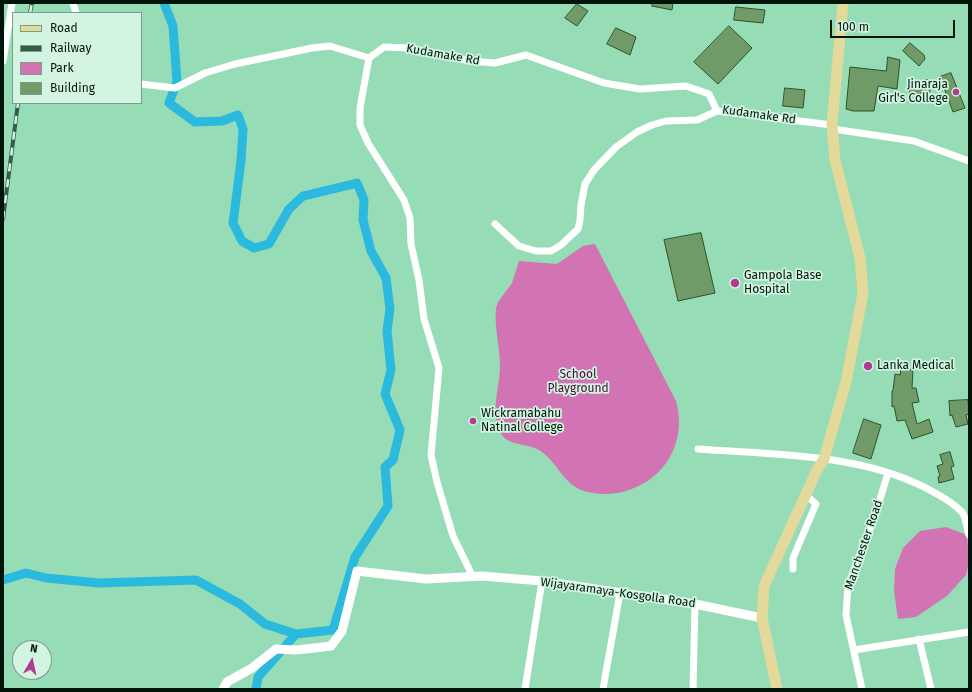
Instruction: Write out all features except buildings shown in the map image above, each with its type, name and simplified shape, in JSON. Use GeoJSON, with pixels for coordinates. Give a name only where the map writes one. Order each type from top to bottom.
{"type":"FeatureCollection","features":[{"type":"Feature","properties":{"kind":"main road"},"geometry":{"type":"LineString","coordinates":[[777,689],[762,618],[764,586],[817,470],[824,459],[846,382],[863,293],[860,258],[835,160],[833,127],[843,3]]}},
{"type":"Feature","properties":{"kind":"street"},"geometry":{"type":"LineString","coordinates":[[3,61],[12,3]]}},
{"type":"Feature","properties":{"kind":"street"},"geometry":{"type":"LineString","coordinates":[[142,84],[174,88],[205,73],[235,64],[312,48],[330,46],[369,58],[360,108],[360,125],[368,143],[404,200],[410,218],[411,244],[419,280],[424,319],[439,368],[431,455],[437,482],[453,536],[473,577]]}},
{"type":"Feature","properties":{"kind":"street","name":"Kudamake Rd"},"geometry":{"type":"LineString","coordinates":[[369,58],[384,47],[410,48],[469,61],[495,63],[526,55],[604,83],[640,89],[686,86],[709,94],[716,111],[914,140],[969,162]]}},
{"type":"Feature","properties":{"kind":"street"},"geometry":{"type":"LineString","coordinates":[[495,224],[519,246],[536,251],[551,251],[561,245],[578,229],[585,184],[594,170],[616,146],[637,132],[652,125],[666,121],[697,120],[716,111]]}},
{"type":"Feature","properties":{"kind":"street"},"geometry":{"type":"LineString","coordinates":[[698,449],[824,459],[851,463],[888,473],[920,484],[948,500],[963,513],[969,535]]}},
{"type":"Feature","properties":{"kind":"street","name":"Manchester Road"},"geometry":{"type":"LineString","coordinates":[[862,689],[846,615],[848,585],[874,519],[888,473]]}},
{"type":"Feature","properties":{"kind":"street"},"geometry":{"type":"LineString","coordinates":[[793,569],[793,558],[816,504],[806,495]]}},
{"type":"Feature","properties":{"kind":"street","name":"Wijayaramaya-Kosgolla Road"},"geometry":{"type":"LineString","coordinates":[[223,689],[227,682],[252,668],[276,649],[297,650],[331,646],[342,631],[358,571],[426,579],[482,576],[542,581],[695,604],[762,618]]}},
{"type":"Feature","properties":{"kind":"street"},"geometry":{"type":"LineString","coordinates":[[525,689],[542,581]]}},
{"type":"Feature","properties":{"kind":"street"},"geometry":{"type":"LineString","coordinates":[[603,689],[620,593]]}},
{"type":"Feature","properties":{"kind":"street"},"geometry":{"type":"LineString","coordinates":[[693,689],[695,604]]}},
{"type":"Feature","properties":{"kind":"street"},"geometry":{"type":"LineString","coordinates":[[854,650],[969,632]]}},
{"type":"Feature","properties":{"kind":"street"},"geometry":{"type":"LineString","coordinates":[[919,639],[931,689]]}},
{"type":"Feature","properties":{"kind":"green space","name":"School Playground"},"geometry":{"type":"Polygon","coordinates":[[[595,244],[676,401],[679,417],[678,433],[674,447],[668,460],[659,472],[633,489],[608,494],[581,490],[563,476],[549,458],[543,453],[532,447],[507,440],[500,432],[496,416],[496,399],[500,366],[496,308],[498,302],[512,283],[519,261],[557,264],[583,246],[595,244]]]}},
{"type":"Feature","properties":{"kind":"green space"},"geometry":{"type":"Polygon","coordinates":[[[946,527],[967,535],[969,562],[966,575],[947,596],[916,617],[898,619],[894,591],[895,569],[903,548],[920,531],[946,527]]]}},
{"type":"Feature","properties":{"kind":"waterway"},"geometry":{"type":"LineString","coordinates":[[164,3],[173,26],[177,82],[169,103],[195,122],[222,121],[238,115],[243,129],[241,161],[233,223],[242,241],[254,248],[269,244],[289,209],[303,196],[357,183],[364,200],[363,220],[371,251],[386,278],[390,309],[387,331],[391,370],[385,394],[400,430],[393,460],[385,467],[388,506],[355,557],[333,630],[296,634],[258,677],[256,689]]}},
{"type":"Feature","properties":{"kind":"waterway"},"geometry":{"type":"LineString","coordinates":[[3,580],[26,573],[46,578],[99,583],[196,580],[240,604],[265,624],[296,634]]}},
{"type":"Feature","properties":{"kind":"railway"},"geometry":{"type":"LineString","coordinates":[[30,12],[32,3]]}},
{"type":"Feature","properties":{"kind":"railway"},"geometry":{"type":"LineString","coordinates":[[3,219],[18,104]]}},
{"type":"Feature","properties":{"kind":"place","name":"Jinaraja Girl's College"},"geometry":{"type":"Point","coordinates":[956,92]}},
{"type":"Feature","properties":{"kind":"place","name":"Gampola Base Hospital"},"geometry":{"type":"Point","coordinates":[735,283]}},
{"type":"Feature","properties":{"kind":"place","name":"Lanka Medical"},"geometry":{"type":"Point","coordinates":[868,366]}},
{"type":"Feature","properties":{"kind":"place","name":"Wickramabahu Natinal College"},"geometry":{"type":"Point","coordinates":[473,421]}}]}
